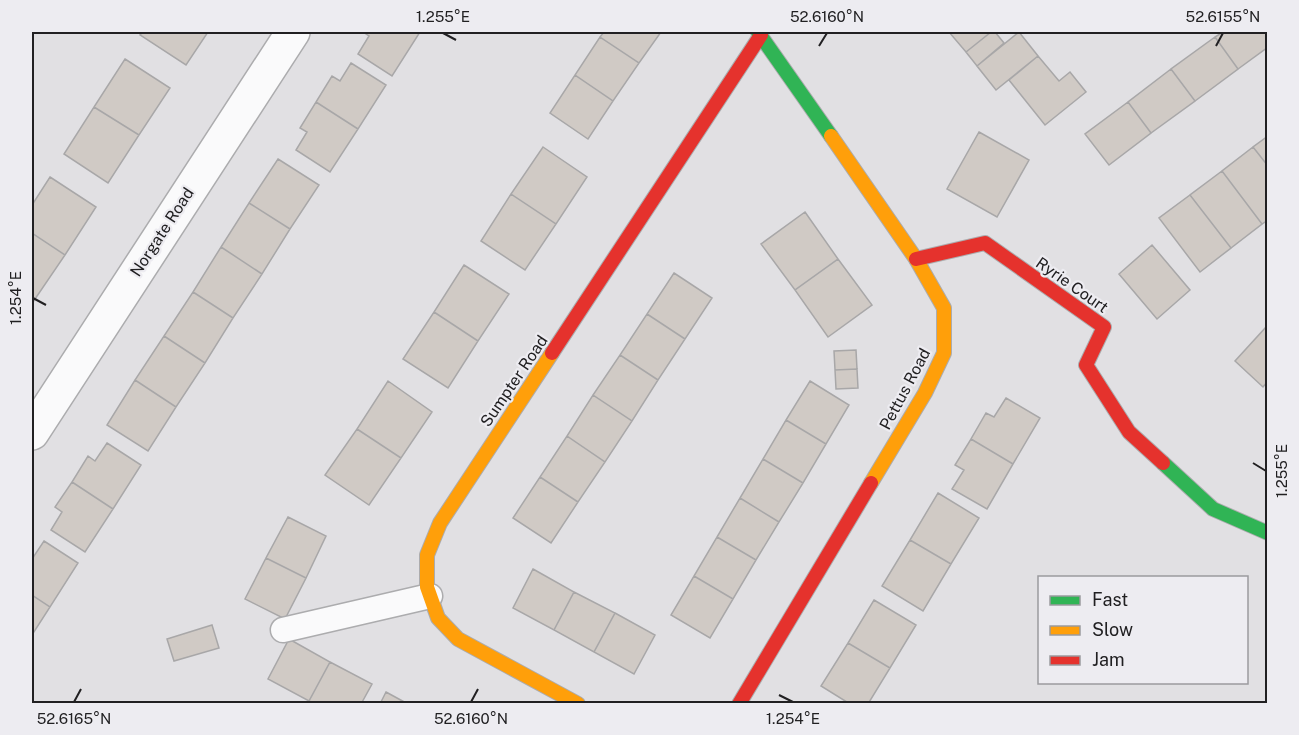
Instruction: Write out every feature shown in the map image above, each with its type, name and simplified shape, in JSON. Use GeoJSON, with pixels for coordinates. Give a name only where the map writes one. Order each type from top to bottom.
{"type":"FeatureCollection","features":[{"type":"Feature","properties":{"kind":"street","name":"Norgate Road"},"geometry":{"type":"LineString","coordinates":[[32,433],[293,32]]}},
{"type":"Feature","properties":{"kind":"street","name":"Pettus Road"},"geometry":{"type":"LineString","coordinates":[[739,704],[926,393],[944,353],[944,308],[916,259],[760,33]]}},
{"type":"Feature","properties":{"kind":"street","name":"Sumpter Road"},"geometry":{"type":"LineString","coordinates":[[578,704],[458,639],[438,618],[427,587],[427,555],[440,523],[760,33]]}},
{"type":"Feature","properties":{"kind":"street","name":"Ryrie Court"},"geometry":{"type":"LineString","coordinates":[[916,259],[985,243],[1104,327],[1086,365],[1129,432],[1213,510],[1268,532]]}},
{"type":"Feature","properties":{"kind":"lane"},"geometry":{"type":"LineString","coordinates":[[283,630],[430,596]]}},
{"type":"Feature","properties":{"kind":"building"},"geometry":{"type":"Polygon","coordinates":[[[143,32],[208,32],[186,65],[140,35],[143,32]]]}},
{"type":"Feature","properties":{"kind":"building"},"geometry":{"type":"Polygon","coordinates":[[[363,32],[420,32],[392,76],[358,54],[369,36],[363,32]]]}},
{"type":"Feature","properties":{"kind":"building"},"geometry":{"type":"Polygon","coordinates":[[[604,32],[661,32],[639,63],[600,37],[604,32]]]}},
{"type":"Feature","properties":{"kind":"building"},"geometry":{"type":"Polygon","coordinates":[[[949,32],[991,32],[966,52],[949,32]]]}},
{"type":"Feature","properties":{"kind":"building"},"geometry":{"type":"Polygon","coordinates":[[[991,32],[995,32],[1004,43],[977,66],[966,52],[991,32]]]}},
{"type":"Feature","properties":{"kind":"building"},"geometry":{"type":"Polygon","coordinates":[[[1019,32],[1038,56],[996,90],[977,66],[1019,32]]]}},
{"type":"Feature","properties":{"kind":"building"},"geometry":{"type":"Polygon","coordinates":[[[1223,32],[1268,32],[1268,47],[1238,69],[1215,37],[1223,32]]]}},
{"type":"Feature","properties":{"kind":"building"},"geometry":{"type":"Polygon","coordinates":[[[600,37],[639,63],[613,101],[575,75],[600,37]]]}},
{"type":"Feature","properties":{"kind":"building"},"geometry":{"type":"Polygon","coordinates":[[[1215,37],[1238,69],[1195,101],[1171,69],[1215,37]]]}},
{"type":"Feature","properties":{"kind":"building"},"geometry":{"type":"Polygon","coordinates":[[[1038,56],[1059,81],[1070,72],[1086,92],[1045,125],[1009,80],[1038,56]]]}},
{"type":"Feature","properties":{"kind":"building"},"geometry":{"type":"Polygon","coordinates":[[[125,59],[170,88],[139,135],[94,107],[125,59]]]}},
{"type":"Feature","properties":{"kind":"building"},"geometry":{"type":"Polygon","coordinates":[[[351,63],[386,85],[358,129],[316,102],[332,76],[340,81],[351,63]]]}},
{"type":"Feature","properties":{"kind":"building"},"geometry":{"type":"Polygon","coordinates":[[[1171,69],[1195,101],[1151,133],[1128,102],[1171,69]]]}},
{"type":"Feature","properties":{"kind":"building"},"geometry":{"type":"Polygon","coordinates":[[[575,75],[613,101],[588,139],[550,113],[575,75]]]}},
{"type":"Feature","properties":{"kind":"building"},"geometry":{"type":"Polygon","coordinates":[[[316,102],[358,129],[330,172],[296,150],[307,132],[300,128],[316,102]]]}},
{"type":"Feature","properties":{"kind":"building"},"geometry":{"type":"Polygon","coordinates":[[[1128,102],[1151,133],[1109,165],[1085,134],[1128,102]]]}},
{"type":"Feature","properties":{"kind":"building"},"geometry":{"type":"Polygon","coordinates":[[[94,107],[139,135],[108,183],[64,154],[94,107]]]}},
{"type":"Feature","properties":{"kind":"building"},"geometry":{"type":"Polygon","coordinates":[[[979,132],[1029,160],[997,217],[947,189],[979,132]]]}},
{"type":"Feature","properties":{"kind":"building"},"geometry":{"type":"Polygon","coordinates":[[[1268,136],[1268,166],[1253,147],[1268,136]]]}},
{"type":"Feature","properties":{"kind":"building"},"geometry":{"type":"Polygon","coordinates":[[[543,147],[587,177],[556,224],[511,194],[543,147]]]}},
{"type":"Feature","properties":{"kind":"building"},"geometry":{"type":"Polygon","coordinates":[[[1253,147],[1268,166],[1268,220],[1262,224],[1222,171],[1253,147]]]}},
{"type":"Feature","properties":{"kind":"building"},"geometry":{"type":"Polygon","coordinates":[[[278,159],[319,185],[290,229],[249,203],[278,159]]]}},
{"type":"Feature","properties":{"kind":"building"},"geometry":{"type":"Polygon","coordinates":[[[1222,171],[1262,224],[1231,248],[1190,195],[1222,171]]]}},
{"type":"Feature","properties":{"kind":"building"},"geometry":{"type":"Polygon","coordinates":[[[50,177],[96,207],[65,255],[32,233],[32,205],[50,177]]]}},
{"type":"Feature","properties":{"kind":"building"},"geometry":{"type":"Polygon","coordinates":[[[511,194],[556,224],[525,270],[481,241],[511,194]]]}},
{"type":"Feature","properties":{"kind":"building"},"geometry":{"type":"Polygon","coordinates":[[[1190,195],[1231,248],[1200,272],[1159,218],[1190,195]]]}},
{"type":"Feature","properties":{"kind":"building"},"geometry":{"type":"Polygon","coordinates":[[[249,203],[290,229],[262,274],[221,247],[249,203]]]}},
{"type":"Feature","properties":{"kind":"building"},"geometry":{"type":"Polygon","coordinates":[[[805,212],[838,259],[795,290],[761,244],[805,212]]]}},
{"type":"Feature","properties":{"kind":"building"},"geometry":{"type":"Polygon","coordinates":[[[32,233],[65,255],[33,302],[32,300],[32,233]]]}},
{"type":"Feature","properties":{"kind":"building"},"geometry":{"type":"Polygon","coordinates":[[[1152,245],[1190,290],[1157,319],[1119,274],[1152,245]]]}},
{"type":"Feature","properties":{"kind":"building"},"geometry":{"type":"Polygon","coordinates":[[[221,247],[262,274],[233,318],[193,292],[221,247]]]}},
{"type":"Feature","properties":{"kind":"building"},"geometry":{"type":"Polygon","coordinates":[[[838,259],[872,305],[828,337],[795,290],[838,259]]]}},
{"type":"Feature","properties":{"kind":"building"},"geometry":{"type":"Polygon","coordinates":[[[464,265],[509,294],[478,341],[434,312],[464,265]]]}},
{"type":"Feature","properties":{"kind":"building"},"geometry":{"type":"Polygon","coordinates":[[[674,273],[712,298],[685,339],[647,314],[674,273]]]}},
{"type":"Feature","properties":{"kind":"building"},"geometry":{"type":"Polygon","coordinates":[[[193,292],[233,318],[205,363],[164,336],[193,292]]]}},
{"type":"Feature","properties":{"kind":"building"},"geometry":{"type":"Polygon","coordinates":[[[434,312],[478,341],[448,388],[403,359],[434,312]]]}},
{"type":"Feature","properties":{"kind":"building"},"geometry":{"type":"Polygon","coordinates":[[[647,314],[685,339],[658,380],[620,355],[647,314]]]}},
{"type":"Feature","properties":{"kind":"building"},"geometry":{"type":"Polygon","coordinates":[[[1267,326],[1268,381],[1263,387],[1235,361],[1267,326]]]}},
{"type":"Feature","properties":{"kind":"building"},"geometry":{"type":"Polygon","coordinates":[[[164,336],[205,363],[176,407],[135,380],[164,336]]]}},
{"type":"Feature","properties":{"kind":"building"},"geometry":{"type":"Polygon","coordinates":[[[856,350],[857,369],[835,370],[834,351],[856,350]]]}},
{"type":"Feature","properties":{"kind":"building"},"geometry":{"type":"Polygon","coordinates":[[[620,355],[658,380],[632,421],[593,395],[620,355]]]}},
{"type":"Feature","properties":{"kind":"building"},"geometry":{"type":"Polygon","coordinates":[[[857,369],[858,388],[836,389],[835,370],[857,369]]]}},
{"type":"Feature","properties":{"kind":"building"},"geometry":{"type":"Polygon","coordinates":[[[135,380],[176,407],[148,451],[107,425],[135,380]]]}},
{"type":"Feature","properties":{"kind":"building"},"geometry":{"type":"Polygon","coordinates":[[[388,381],[432,412],[401,458],[357,429],[388,381]]]}},
{"type":"Feature","properties":{"kind":"building"},"geometry":{"type":"Polygon","coordinates":[[[810,381],[849,405],[826,444],[786,420],[810,381]]]}},
{"type":"Feature","properties":{"kind":"building"},"geometry":{"type":"Polygon","coordinates":[[[593,395],[632,421],[605,462],[567,436],[593,395]]]}},
{"type":"Feature","properties":{"kind":"building"},"geometry":{"type":"Polygon","coordinates":[[[1006,398],[1040,418],[1013,464],[971,439],[986,413],[994,417],[1006,398]]]}},
{"type":"Feature","properties":{"kind":"building"},"geometry":{"type":"Polygon","coordinates":[[[786,420],[826,444],[803,483],[763,459],[786,420]]]}},
{"type":"Feature","properties":{"kind":"building"},"geometry":{"type":"Polygon","coordinates":[[[357,429],[401,458],[369,505],[325,475],[357,429]]]}},
{"type":"Feature","properties":{"kind":"building"},"geometry":{"type":"Polygon","coordinates":[[[567,436],[605,462],[578,502],[540,477],[567,436]]]}},
{"type":"Feature","properties":{"kind":"building"},"geometry":{"type":"Polygon","coordinates":[[[971,439],[1013,464],[987,509],[952,489],[964,470],[955,465],[971,439]]]}},
{"type":"Feature","properties":{"kind":"building"},"geometry":{"type":"Polygon","coordinates":[[[107,443],[141,465],[113,509],[72,482],[88,456],[95,461],[107,443]]]}},
{"type":"Feature","properties":{"kind":"building"},"geometry":{"type":"Polygon","coordinates":[[[763,459],[803,483],[779,522],[740,498],[763,459]]]}},
{"type":"Feature","properties":{"kind":"building"},"geometry":{"type":"Polygon","coordinates":[[[540,477],[578,502],[551,543],[513,518],[540,477]]]}},
{"type":"Feature","properties":{"kind":"building"},"geometry":{"type":"Polygon","coordinates":[[[72,482],[113,509],[85,552],[51,530],[62,512],[55,507],[72,482]]]}},
{"type":"Feature","properties":{"kind":"building"},"geometry":{"type":"Polygon","coordinates":[[[938,493],[979,518],[951,564],[910,540],[938,493]]]}},
{"type":"Feature","properties":{"kind":"building"},"geometry":{"type":"Polygon","coordinates":[[[740,498],[779,522],[756,560],[717,537],[740,498]]]}},
{"type":"Feature","properties":{"kind":"building"},"geometry":{"type":"Polygon","coordinates":[[[288,517],[326,536],[306,578],[266,558],[288,517]]]}},
{"type":"Feature","properties":{"kind":"building"},"geometry":{"type":"Polygon","coordinates":[[[717,537],[756,560],[733,599],[694,576],[717,537]]]}},
{"type":"Feature","properties":{"kind":"building"},"geometry":{"type":"Polygon","coordinates":[[[910,540],[951,564],[923,611],[882,586],[910,540]]]}},
{"type":"Feature","properties":{"kind":"building"},"geometry":{"type":"Polygon","coordinates":[[[44,541],[78,563],[50,607],[32,595],[32,559],[44,541]]]}},
{"type":"Feature","properties":{"kind":"building"},"geometry":{"type":"Polygon","coordinates":[[[266,558],[306,578],[285,619],[245,599],[266,558]]]}},
{"type":"Feature","properties":{"kind":"building"},"geometry":{"type":"Polygon","coordinates":[[[533,569],[574,592],[554,630],[513,608],[533,569]]]}},
{"type":"Feature","properties":{"kind":"building"},"geometry":{"type":"Polygon","coordinates":[[[694,576],[733,599],[710,638],[671,615],[694,576]]]}},
{"type":"Feature","properties":{"kind":"building"},"geometry":{"type":"Polygon","coordinates":[[[574,592],[615,613],[594,652],[554,630],[574,592]]]}},
{"type":"Feature","properties":{"kind":"building"},"geometry":{"type":"Polygon","coordinates":[[[32,595],[50,607],[32,635],[32,595]]]}},
{"type":"Feature","properties":{"kind":"building"},"geometry":{"type":"Polygon","coordinates":[[[874,600],[916,625],[890,668],[848,643],[874,600]]]}},
{"type":"Feature","properties":{"kind":"building"},"geometry":{"type":"Polygon","coordinates":[[[615,613],[655,635],[634,674],[594,652],[615,613]]]}},
{"type":"Feature","properties":{"kind":"building"},"geometry":{"type":"Polygon","coordinates":[[[212,625],[219,648],[174,661],[167,639],[212,625]]]}},
{"type":"Feature","properties":{"kind":"building"},"geometry":{"type":"Polygon","coordinates":[[[289,639],[330,662],[309,701],[268,679],[289,639]]]}},
{"type":"Feature","properties":{"kind":"building"},"geometry":{"type":"Polygon","coordinates":[[[848,643],[890,668],[868,704],[850,704],[821,686],[848,643]]]}},
{"type":"Feature","properties":{"kind":"building"},"geometry":{"type":"Polygon","coordinates":[[[330,662],[372,684],[361,704],[314,704],[309,701],[330,662]]]}},
{"type":"Feature","properties":{"kind":"building"},"geometry":{"type":"Polygon","coordinates":[[[386,692],[408,704],[380,704],[386,692]]]}},
{"type":"Feature","properties":{"kind":"traffic: fast"},"geometry":{"type":"LineString","coordinates":[[758,32],[831,136]]}},
{"type":"Feature","properties":{"kind":"traffic: fast"},"geometry":{"type":"LineString","coordinates":[[1163,463],[1213,509],[1268,533]]}},
{"type":"Feature","properties":{"kind":"traffic: slow"},"geometry":{"type":"LineString","coordinates":[[831,136],[916,259],[944,308],[944,353],[925,393],[871,483]]}},
{"type":"Feature","properties":{"kind":"traffic: slow"},"geometry":{"type":"LineString","coordinates":[[552,353],[440,523],[427,555],[427,587],[438,618],[458,639],[578,704]]}},
{"type":"Feature","properties":{"kind":"traffic: jam"},"geometry":{"type":"LineString","coordinates":[[552,353],[761,35]]}},
{"type":"Feature","properties":{"kind":"traffic: jam"},"geometry":{"type":"LineString","coordinates":[[916,259],[985,243],[1104,327],[1086,365],[1129,432],[1163,463]]}},
{"type":"Feature","properties":{"kind":"traffic: jam"},"geometry":{"type":"LineString","coordinates":[[739,704],[871,483]]}}]}
